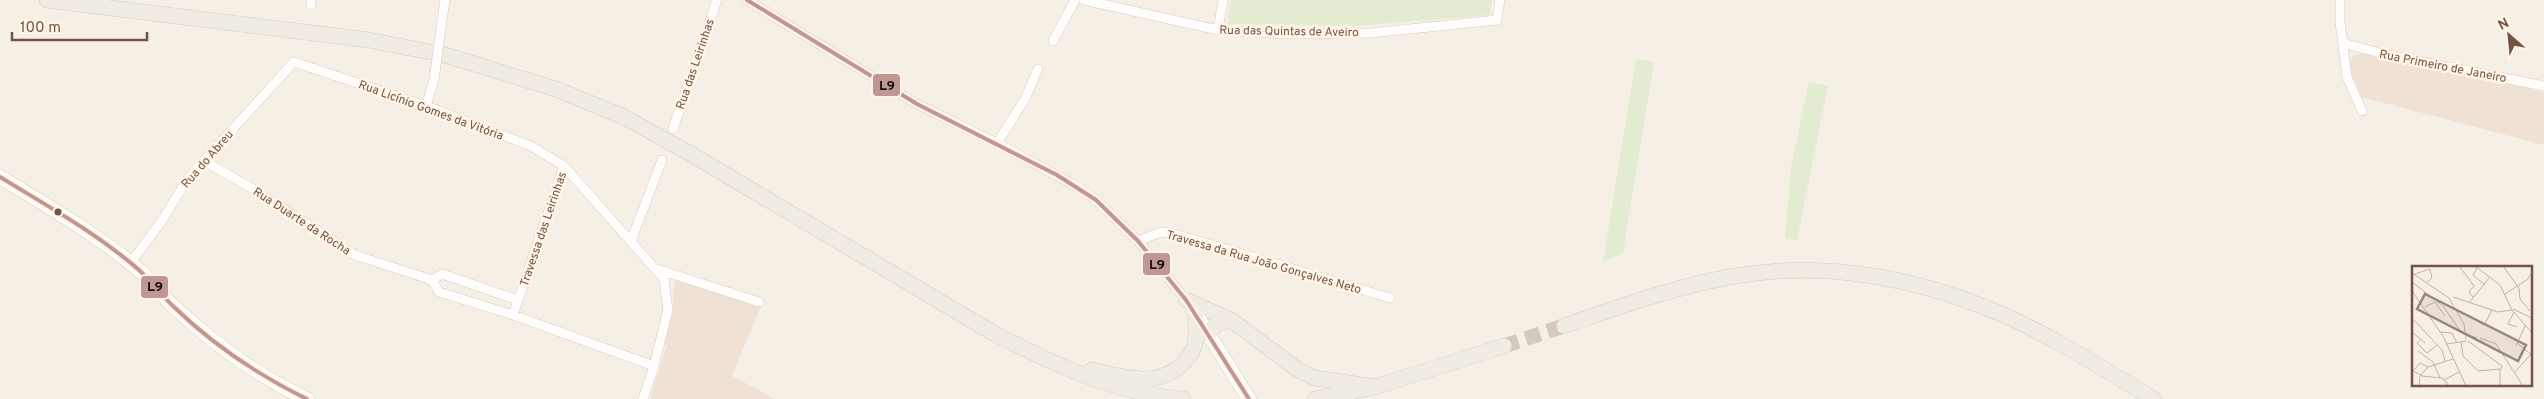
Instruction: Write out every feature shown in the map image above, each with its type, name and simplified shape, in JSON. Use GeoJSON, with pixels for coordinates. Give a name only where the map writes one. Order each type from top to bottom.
{"type":"FeatureCollection","features":[{"type":"Feature","properties":{"kind":"main road"},"geometry":{"type":"LineString","coordinates":[[47,0],[369,40],[445,55],[556,89],[624,117],[673,144],[980,325],[1045,359],[1115,387],[1175,399]]}},
{"type":"Feature","properties":{"kind":"main road"},"geometry":{"type":"LineString","coordinates":[[0,177],[107,245],[215,343],[254,371],[306,399]]}},
{"type":"Feature","properties":{"kind":"main road"},"geometry":{"type":"LineString","coordinates":[[1564,326],[1669,292],[1735,276],[1804,270],[1879,276],[1941,290],[2009,317],[2082,356],[2154,399]]}},
{"type":"Feature","properties":{"kind":"main road"},"geometry":{"type":"LineString","coordinates":[[1186,300],[1196,312],[1249,399]]}},
{"type":"Feature","properties":{"kind":"main road"},"geometry":{"type":"LineString","coordinates":[[1186,300],[1231,320],[1298,370],[1315,378],[1373,393]]}},
{"type":"Feature","properties":{"kind":"main road"},"geometry":{"type":"LineString","coordinates":[[1045,359],[1132,379],[1156,379],[1174,372],[1186,360],[1195,345],[1196,312]]}},
{"type":"Feature","properties":{"kind":"main road"},"geometry":{"type":"LineString","coordinates":[[1195,345],[1211,338],[1216,324],[1231,320]]}},
{"type":"Feature","properties":{"kind":"main road"},"geometry":{"type":"LineString","coordinates":[[1315,399],[1373,393],[1504,346]]}},
{"type":"Feature","properties":{"kind":"street"},"geometry":{"type":"LineString","coordinates":[[426,106],[434,80],[445,0]]}},
{"type":"Feature","properties":{"kind":"street","name":"Rua das Leirinhas"},"geometry":{"type":"LineString","coordinates":[[673,129],[717,0]]}},
{"type":"Feature","properties":{"kind":"street"},"geometry":{"type":"LineString","coordinates":[[747,0],[917,104],[997,143],[1078,187],[1096,200],[1138,241],[1186,300]]}},
{"type":"Feature","properties":{"kind":"street"},"geometry":{"type":"LineString","coordinates":[[1053,41],[1075,0]]}},
{"type":"Feature","properties":{"kind":"street","name":"Rua das Quintas de Aveiro"},"geometry":{"type":"LineString","coordinates":[[1084,0],[1218,30],[1288,34],[1371,33],[1497,20],[1500,0]]}},
{"type":"Feature","properties":{"kind":"street"},"geometry":{"type":"LineString","coordinates":[[1218,30],[1223,0]]}},
{"type":"Feature","properties":{"kind":"street"},"geometry":{"type":"LineString","coordinates":[[2340,0],[2340,22],[2347,77],[2362,111]]}},
{"type":"Feature","properties":{"kind":"street","name":"Rua Primeiro de Janeiro"},"geometry":{"type":"LineString","coordinates":[[2343,43],[2384,54],[2544,86]]}},
{"type":"Feature","properties":{"kind":"street","name":"Rua Licínio Gomes da Vitória"},"geometry":{"type":"LineString","coordinates":[[294,62],[426,106],[531,146],[564,166]]}},
{"type":"Feature","properties":{"kind":"street","name":"Rua do Abreu"},"geometry":{"type":"LineString","coordinates":[[130,264],[163,219],[188,178],[294,62]]}},
{"type":"Feature","properties":{"kind":"street"},"geometry":{"type":"LineString","coordinates":[[997,143],[1025,99],[1038,69]]}},
{"type":"Feature","properties":{"kind":"street"},"geometry":{"type":"LineString","coordinates":[[643,399],[654,366],[668,310],[664,279],[630,240],[662,160]]}},
{"type":"Feature","properties":{"kind":"street","name":"Rua Duarte da Rocha"},"geometry":{"type":"LineString","coordinates":[[204,161],[253,189],[354,255],[432,280]]}},
{"type":"Feature","properties":{"kind":"street","name":"Travessa das Leirinhas"},"geometry":{"type":"LineString","coordinates":[[512,315],[564,166],[630,240]]}},
{"type":"Feature","properties":{"kind":"street","name":"Travessa da Rua João Gonçalves Neto"},"geometry":{"type":"LineString","coordinates":[[1138,241],[1161,232],[1175,234],[1390,298]]}},
{"type":"Feature","properties":{"kind":"street"},"geometry":{"type":"LineString","coordinates":[[654,267],[664,273],[759,302]]}},
{"type":"Feature","properties":{"kind":"street"},"geometry":{"type":"LineString","coordinates":[[518,300],[442,274],[432,280],[440,292],[512,315],[654,366]]}},
{"type":"Feature","properties":{"kind":"shaded area"},"geometry":{"type":"Polygon","coordinates":[[[2363,54],[2544,92],[2544,145],[2362,97],[2350,70],[2349,62],[2354,55],[2363,54]]]}},
{"type":"Feature","properties":{"kind":"shaded area"},"geometry":{"type":"Polygon","coordinates":[[[675,279],[761,306],[732,376],[775,399],[650,399],[667,345],[663,343],[672,316],[675,279]]]}},
{"type":"Feature","properties":{"kind":"green space"},"geometry":{"type":"Polygon","coordinates":[[[1231,0],[1492,0],[1490,15],[1355,26],[1227,24],[1231,0]]]}},
{"type":"Feature","properties":{"kind":"green space"},"geometry":{"type":"Polygon","coordinates":[[[1636,59],[1654,62],[1623,253],[1603,262],[1636,59]]]}},
{"type":"Feature","properties":{"kind":"green space"},"geometry":{"type":"Polygon","coordinates":[[[1809,82],[1828,86],[1797,240],[1785,239],[1791,167],[1809,82]]]}},
{"type":"Feature","properties":{"kind":"tunnel"},"geometry":{"type":"LineString","coordinates":[[1504,346],[1564,326]]}},
{"type":"Feature","properties":{"kind":"transit line","name":"L9"},"geometry":{"type":"LineString","coordinates":[[747,0],[917,104],[1057,175],[1096,200],[1138,241],[1186,300],[1249,399]]}},
{"type":"Feature","properties":{"kind":"transit line","name":"L9"},"geometry":{"type":"LineString","coordinates":[[0,177],[71,220],[123,257],[143,274],[188,320],[236,358],[271,380],[307,399]]}}]}
